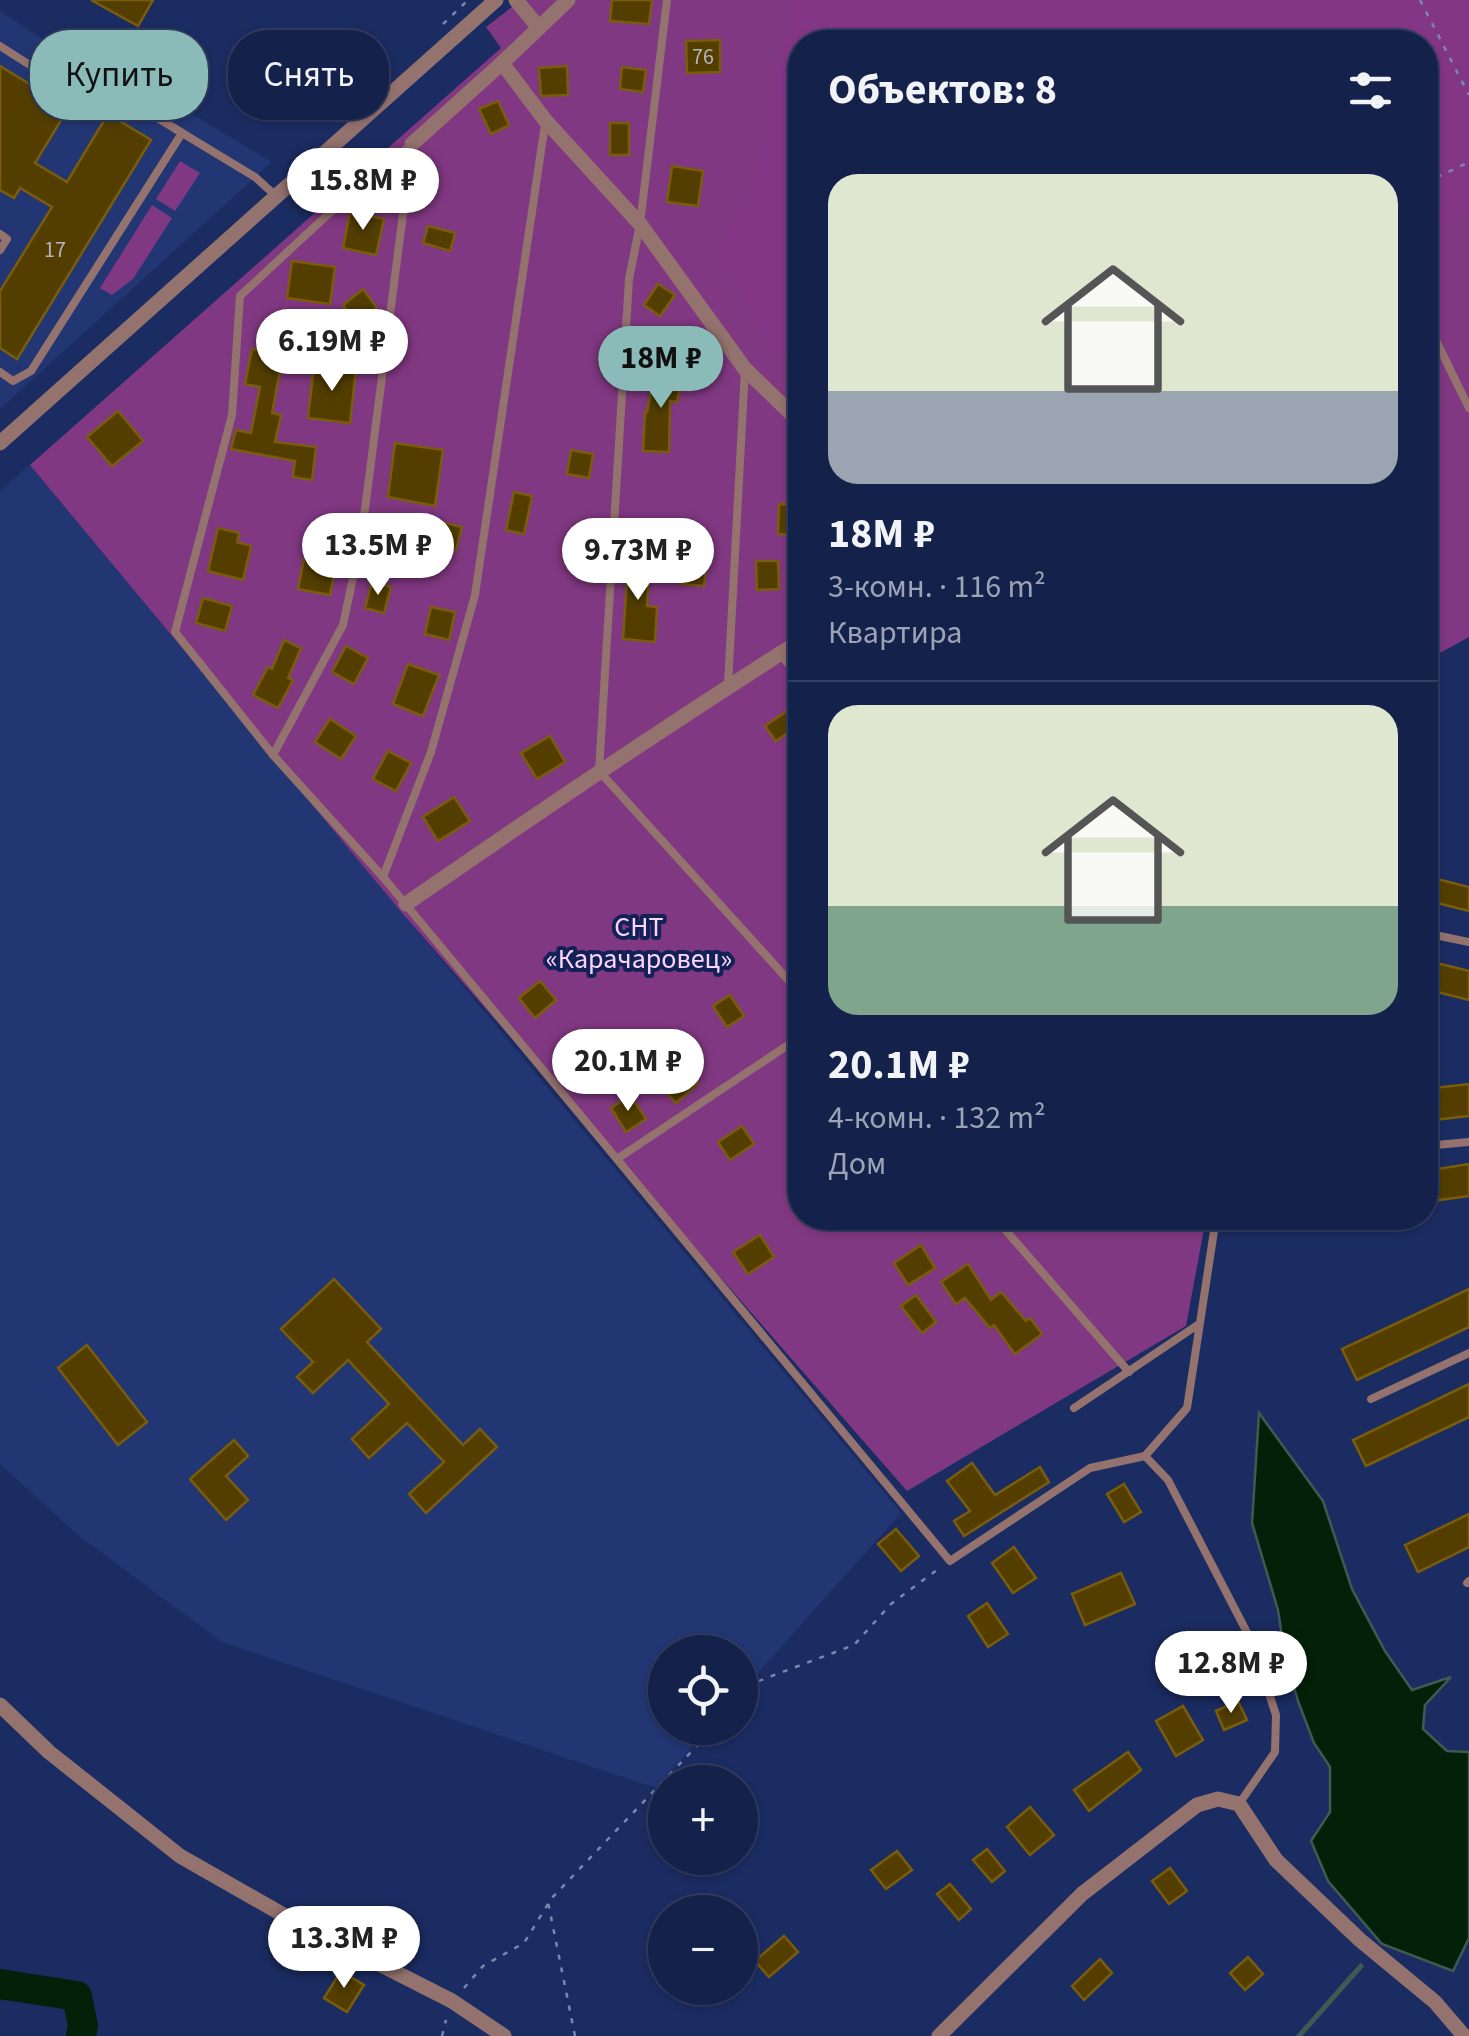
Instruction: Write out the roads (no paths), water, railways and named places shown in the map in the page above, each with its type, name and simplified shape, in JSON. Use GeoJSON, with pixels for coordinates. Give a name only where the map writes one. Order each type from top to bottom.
{"type":"FeatureCollection","features":[{"type":"Feature","properties":{"kind":"street"},"geometry":{"type":"LineString","coordinates":[[0,443],[496,0]]}},
{"type":"Feature","properties":{"kind":"street"},"geometry":{"type":"LineString","coordinates":[[516,0],[540,28]]}},
{"type":"Feature","properties":{"kind":"street"},"geometry":{"type":"LineString","coordinates":[[412,144],[568,0]]}},
{"type":"Feature","properties":{"kind":"street"},"geometry":{"type":"LineString","coordinates":[[502,64],[545,120],[640,224],[745,369],[788,410]]}},
{"type":"Feature","properties":{"kind":"street"},"geometry":{"type":"LineString","coordinates":[[406,904],[598,771],[788,648]]}},
{"type":"Feature","properties":{"kind":"street"},"geometry":{"type":"LineString","coordinates":[[0,1704],[48,1752],[180,1856],[452,2001],[504,2036]]}},
{"type":"Feature","properties":{"kind":"street"},"geometry":{"type":"LineString","coordinates":[[939,2036],[1082,1894],[1198,1805],[1218,1799],[1239,1804],[1276,1860],[1360,1940],[1435,2002],[1464,2036]]}},
{"type":"Feature","properties":{"kind":"lane"},"geometry":{"type":"LineString","coordinates":[[667,0],[640,224],[628,278],[598,771],[788,981]]}},
{"type":"Feature","properties":{"kind":"lane"},"geometry":{"type":"LineString","coordinates":[[0,46],[83,99],[113,92],[255,177],[276,196]]}},
{"type":"Feature","properties":{"kind":"lane"},"geometry":{"type":"LineString","coordinates":[[383,877],[431,752],[474,596],[545,120]]}},
{"type":"Feature","properties":{"kind":"lane"},"geometry":{"type":"LineString","coordinates":[[0,372],[14,381],[31,371],[182,133],[174,128]]}},
{"type":"Feature","properties":{"kind":"lane"},"geometry":{"type":"LineString","coordinates":[[274,755],[343,625],[361,540],[412,144]]}},
{"type":"Feature","properties":{"kind":"lane"},"geometry":{"type":"LineString","coordinates":[[412,144],[240,296],[232,414],[176,632],[274,755],[406,904],[950,1560],[1090,1468],[1144,1456],[1187,1408],[1214,1230]]}},
{"type":"Feature","properties":{"kind":"lane"},"geometry":{"type":"LineString","coordinates":[[0,234],[7,239],[0,250]]}},
{"type":"Feature","properties":{"kind":"lane"},"geometry":{"type":"LineString","coordinates":[[1438,345],[1469,408]]}},
{"type":"Feature","properties":{"kind":"lane"},"geometry":{"type":"LineString","coordinates":[[728,685],[745,369]]}},
{"type":"Feature","properties":{"kind":"lane"},"geometry":{"type":"LineString","coordinates":[[779,654],[788,663]]}},
{"type":"Feature","properties":{"kind":"lane"},"geometry":{"type":"LineString","coordinates":[[1438,935],[1469,942]]}},
{"type":"Feature","properties":{"kind":"lane"},"geometry":{"type":"LineString","coordinates":[[617,1159],[788,1045]]}},
{"type":"Feature","properties":{"kind":"lane"},"geometry":{"type":"LineString","coordinates":[[1438,1145],[1469,1142]]}},
{"type":"Feature","properties":{"kind":"lane"},"geometry":{"type":"LineString","coordinates":[[1005,1230],[1129,1372]]}},
{"type":"Feature","properties":{"kind":"lane"},"geometry":{"type":"LineString","coordinates":[[1074,1408],[1200,1324]]}},
{"type":"Feature","properties":{"kind":"lane"},"geometry":{"type":"LineString","coordinates":[[1371,1400],[1469,1353]]}},
{"type":"Feature","properties":{"kind":"lane"},"geometry":{"type":"LineString","coordinates":[[1144,1456],[1168,1480],[1253,1644],[1276,1715],[1275,1752],[1239,1804]]}},
{"type":"Feature","properties":{"kind":"waterway"},"geometry":{"type":"LineString","coordinates":[[1299,2036],[1361,1966]]}},
{"type":"Feature","properties":{"kind":"waterway"},"geometry":{"type":"LineString","coordinates":[[0,1984],[77,1996],[81,2036]]}},
{"type":"Feature","properties":{"kind":"park label","name":"СНТ «Карачаровец»"},"geometry":{"type":"Point","coordinates":[639,942]}}]}
